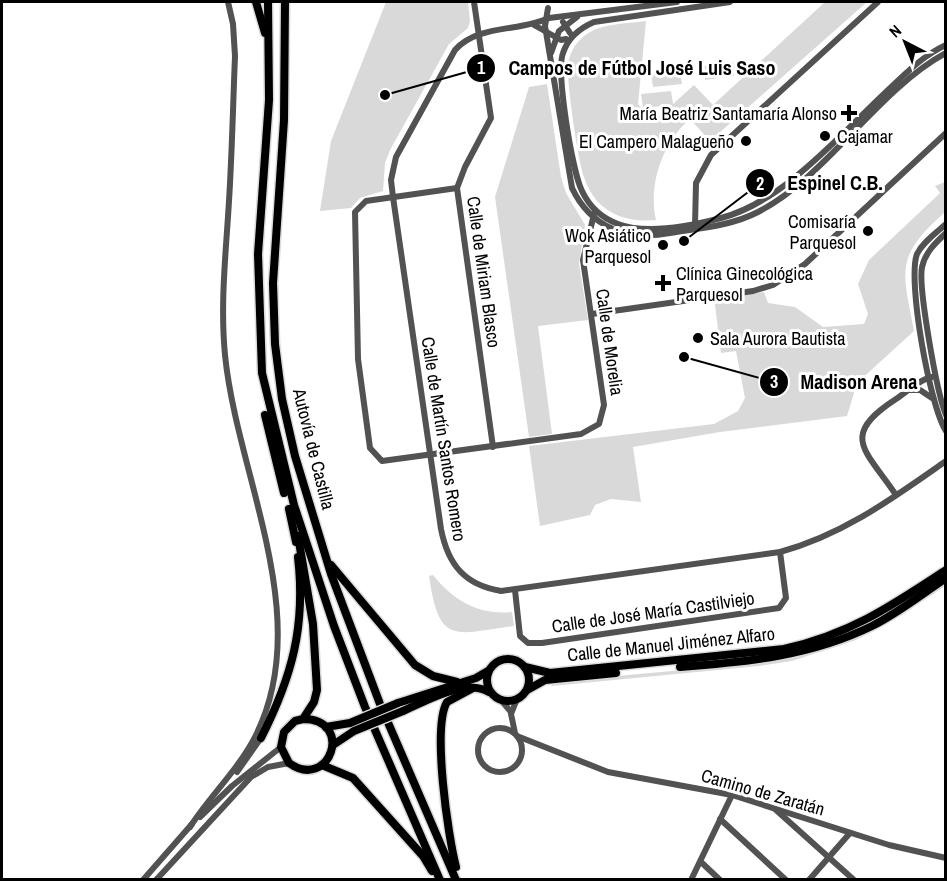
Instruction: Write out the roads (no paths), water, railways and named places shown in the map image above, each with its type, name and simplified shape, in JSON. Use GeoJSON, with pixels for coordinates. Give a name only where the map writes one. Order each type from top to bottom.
{"type":"FeatureCollection","features":[{"type":"Feature","properties":{"kind":"highway"},"geometry":{"type":"LineString","coordinates":[[256,2],[264,26],[269,86]]}},
{"type":"Feature","properties":{"kind":"highway","name":"Autovía de Castilla"},"geometry":{"type":"LineString","coordinates":[[268,2],[269,86],[258,254],[261,373],[294,505],[334,626],[365,707],[438,879]]}},
{"type":"Feature","properties":{"kind":"highway","name":"Autovía de Castilla"},"geometry":{"type":"LineString","coordinates":[[285,2],[284,120],[273,258],[275,344],[282,399],[295,456],[327,559],[380,705],[458,879]]}},
{"type":"Feature","properties":{"kind":"highway"},"geometry":{"type":"LineString","coordinates":[[261,373],[268,429],[303,557],[313,624],[317,690],[314,702],[303,719],[289,726],[282,740],[281,747],[289,763],[302,770],[322,765],[328,760],[333,745],[352,727],[457,682],[476,678],[497,661],[509,658],[525,667],[529,678],[527,690],[517,699],[501,700],[489,692],[474,688],[401,707]]}},
{"type":"Feature","properties":{"kind":"highway"},"geometry":{"type":"LineString","coordinates":[[261,738],[288,680],[297,642],[301,608],[300,574],[289,509]]}},
{"type":"Feature","properties":{"kind":"highway"},"geometry":{"type":"LineString","coordinates":[[327,559],[376,622],[416,665],[433,676],[457,682]]}},
{"type":"Feature","properties":{"kind":"highway","name":"Calle de Manuel Jiménez Alfaro"},"geometry":{"type":"LineString","coordinates":[[525,667],[550,673],[784,649],[831,636],[869,620],[945,570]]}},
{"type":"Feature","properties":{"kind":"highway","name":"Calle de Manuel Jiménez Alfaro"},"geometry":{"type":"LineString","coordinates":[[527,690],[538,682],[551,679],[732,663],[792,654],[846,637],[873,625],[945,578]]}},
{"type":"Feature","properties":{"kind":"highway"},"geometry":{"type":"LineString","coordinates":[[488,670],[486,681],[489,692]]}},
{"type":"Feature","properties":{"kind":"highway"},"geometry":{"type":"LineString","coordinates":[[458,879],[448,835],[441,723],[447,702],[474,688]]}},
{"type":"Feature","properties":{"kind":"highway"},"geometry":{"type":"LineString","coordinates":[[303,719],[320,722],[326,727],[333,745]]}},
{"type":"Feature","properties":{"kind":"highway"},"geometry":{"type":"LineString","coordinates":[[326,727],[352,727]]}},
{"type":"Feature","properties":{"kind":"highway"},"geometry":{"type":"LineString","coordinates":[[322,765],[346,774],[359,785],[423,856],[438,879]]}},
{"type":"Feature","properties":{"kind":"street"},"geometry":{"type":"LineString","coordinates":[[190,827],[256,736],[272,688],[278,635],[275,593],[266,539],[235,420],[224,342],[223,293],[235,56],[228,2]]}},
{"type":"Feature","properties":{"kind":"street","name":"Calle de Miriam Blasco"},"geometry":{"type":"LineString","coordinates":[[474,2],[492,118],[465,167],[457,188],[493,447]]}},
{"type":"Feature","properties":{"kind":"street"},"geometry":{"type":"LineString","coordinates":[[478,35],[534,26],[556,17],[580,16],[661,3],[676,2],[687,8]]}},
{"type":"Feature","properties":{"kind":"street"},"geometry":{"type":"LineString","coordinates":[[653,12],[676,2]]}},
{"type":"Feature","properties":{"kind":"street"},"geometry":{"type":"LineString","coordinates":[[730,2],[582,24],[561,46],[560,64],[574,169],[582,191],[595,210],[617,224],[633,228],[717,226],[756,213],[784,196],[908,81],[945,53]]}},
{"type":"Feature","properties":{"kind":"street"},"geometry":{"type":"LineString","coordinates":[[695,226],[696,183],[711,155],[878,2]]}},
{"type":"Feature","properties":{"kind":"street"},"geometry":{"type":"LineString","coordinates":[[548,5],[547,32],[568,176],[576,198],[594,219],[608,228],[634,236],[695,226],[729,216],[767,199],[910,70],[945,45]]}},
{"type":"Feature","properties":{"kind":"street"},"geometry":{"type":"LineString","coordinates":[[548,5],[556,17],[565,24],[567,38]]}},
{"type":"Feature","properties":{"kind":"street"},"geometry":{"type":"LineString","coordinates":[[551,56],[556,37],[565,24],[580,16]]}},
{"type":"Feature","properties":{"kind":"street"},"geometry":{"type":"LineString","coordinates":[[534,26],[556,37],[567,38],[594,22]]}},
{"type":"Feature","properties":{"kind":"street","name":"Calle de Martín Santos Romero"},"geometry":{"type":"LineString","coordinates":[[478,35],[465,40],[455,50],[401,146],[392,167],[393,197],[441,529],[449,559],[461,574],[476,585],[501,591],[780,552],[833,534],[945,461]]}},
{"type":"Feature","properties":{"kind":"street"},"geometry":{"type":"LineString","coordinates":[[592,314],[753,291],[773,285],[805,264],[945,133]]}},
{"type":"Feature","properties":{"kind":"street"},"geometry":{"type":"LineString","coordinates":[[393,197],[457,188]]}},
{"type":"Feature","properties":{"kind":"street","name":"Calle de Morelia"},"geometry":{"type":"LineString","coordinates":[[393,197],[366,201],[360,205],[355,212],[354,224],[357,339],[370,448],[382,461],[581,434],[599,424],[604,405],[583,260],[595,210]]}},
{"type":"Feature","properties":{"kind":"street"},"geometry":{"type":"LineString","coordinates":[[945,224],[922,246],[914,266],[932,398],[945,431]]}},
{"type":"Feature","properties":{"kind":"street"},"geometry":{"type":"LineString","coordinates":[[589,235],[608,228]]}},
{"type":"Feature","properties":{"kind":"street"},"geometry":{"type":"LineString","coordinates":[[945,233],[927,254],[922,268],[929,378],[945,415]]}},
{"type":"Feature","properties":{"kind":"street"},"geometry":{"type":"LineString","coordinates":[[896,495],[861,438],[871,416],[929,378]]}},
{"type":"Feature","properties":{"kind":"street"},"geometry":{"type":"LineString","coordinates":[[909,390],[920,390],[932,398]]}},
{"type":"Feature","properties":{"kind":"street","name":"Calle de José María Castilviejo"},"geometry":{"type":"LineString","coordinates":[[515,590],[520,636],[528,643],[542,643],[779,608],[786,598],[780,552]]}},
{"type":"Feature","properties":{"kind":"street"},"geometry":{"type":"LineString","coordinates":[[501,728],[511,714],[517,699]]}},
{"type":"Feature","properties":{"kind":"street"},"geometry":{"type":"LineString","coordinates":[[501,700],[511,714],[522,753]]}},
{"type":"Feature","properties":{"kind":"street"},"geometry":{"type":"LineString","coordinates":[[516,735],[501,728],[489,731],[480,741],[478,754],[484,766],[496,772],[505,772],[516,765],[522,753],[538,745]]}},
{"type":"Feature","properties":{"kind":"street","name":"Camino de Zaratán"},"geometry":{"type":"LineString","coordinates":[[516,735],[608,772],[732,795],[914,853],[945,858]]}},
{"type":"Feature","properties":{"kind":"street"},"geometry":{"type":"LineString","coordinates":[[205,811],[261,738]]}},
{"type":"Feature","properties":{"kind":"street"},"geometry":{"type":"LineString","coordinates":[[143,879],[205,811],[281,747]]}},
{"type":"Feature","properties":{"kind":"street"},"geometry":{"type":"LineString","coordinates":[[156,879],[251,777],[268,767],[289,763]]}},
{"type":"Feature","properties":{"kind":"street"},"geometry":{"type":"LineString","coordinates":[[691,879],[732,795]]}},
{"type":"Feature","properties":{"kind":"street"},"geometry":{"type":"LineString","coordinates":[[773,808],[854,879]]}},
{"type":"Feature","properties":{"kind":"street"},"geometry":{"type":"LineString","coordinates":[[787,821],[788,815],[792,814]]}},
{"type":"Feature","properties":{"kind":"street"},"geometry":{"type":"LineString","coordinates":[[720,819],[786,879]]}},
{"type":"Feature","properties":{"kind":"street"},"geometry":{"type":"LineString","coordinates":[[809,879],[850,833]]}},
{"type":"Feature","properties":{"kind":"street"},"geometry":{"type":"LineString","coordinates":[[700,862],[720,879]]}},
{"type":"Feature","properties":{"kind":"place","name":"Campos de Fútbol José Luis Saso"},"geometry":{"type":"Point","coordinates":[385,95]}},
{"type":"Feature","properties":{"kind":"place","name":"María Beatriz Santamaría Alonso"},"geometry":{"type":"Point","coordinates":[849,113]}},
{"type":"Feature","properties":{"kind":"place","name":"Cajamar"},"geometry":{"type":"Point","coordinates":[825,136]}},
{"type":"Feature","properties":{"kind":"place","name":"El Campero Malagueño"},"geometry":{"type":"Point","coordinates":[746,141]}},
{"type":"Feature","properties":{"kind":"place","name":"Comisaría Parquesol"},"geometry":{"type":"Point","coordinates":[868,231]}},
{"type":"Feature","properties":{"kind":"place","name":"Espinel C.B."},"geometry":{"type":"Point","coordinates":[684,241]}},
{"type":"Feature","properties":{"kind":"place","name":"Wok Asiático Parquesol"},"geometry":{"type":"Point","coordinates":[663,245]}},
{"type":"Feature","properties":{"kind":"place","name":"Clínica Ginecológica Parquesol"},"geometry":{"type":"Point","coordinates":[663,283]}},
{"type":"Feature","properties":{"kind":"place","name":"Sala Aurora Bautista"},"geometry":{"type":"Point","coordinates":[698,338]}},
{"type":"Feature","properties":{"kind":"place","name":"Madison Arena"},"geometry":{"type":"Point","coordinates":[684,357]}}]}
